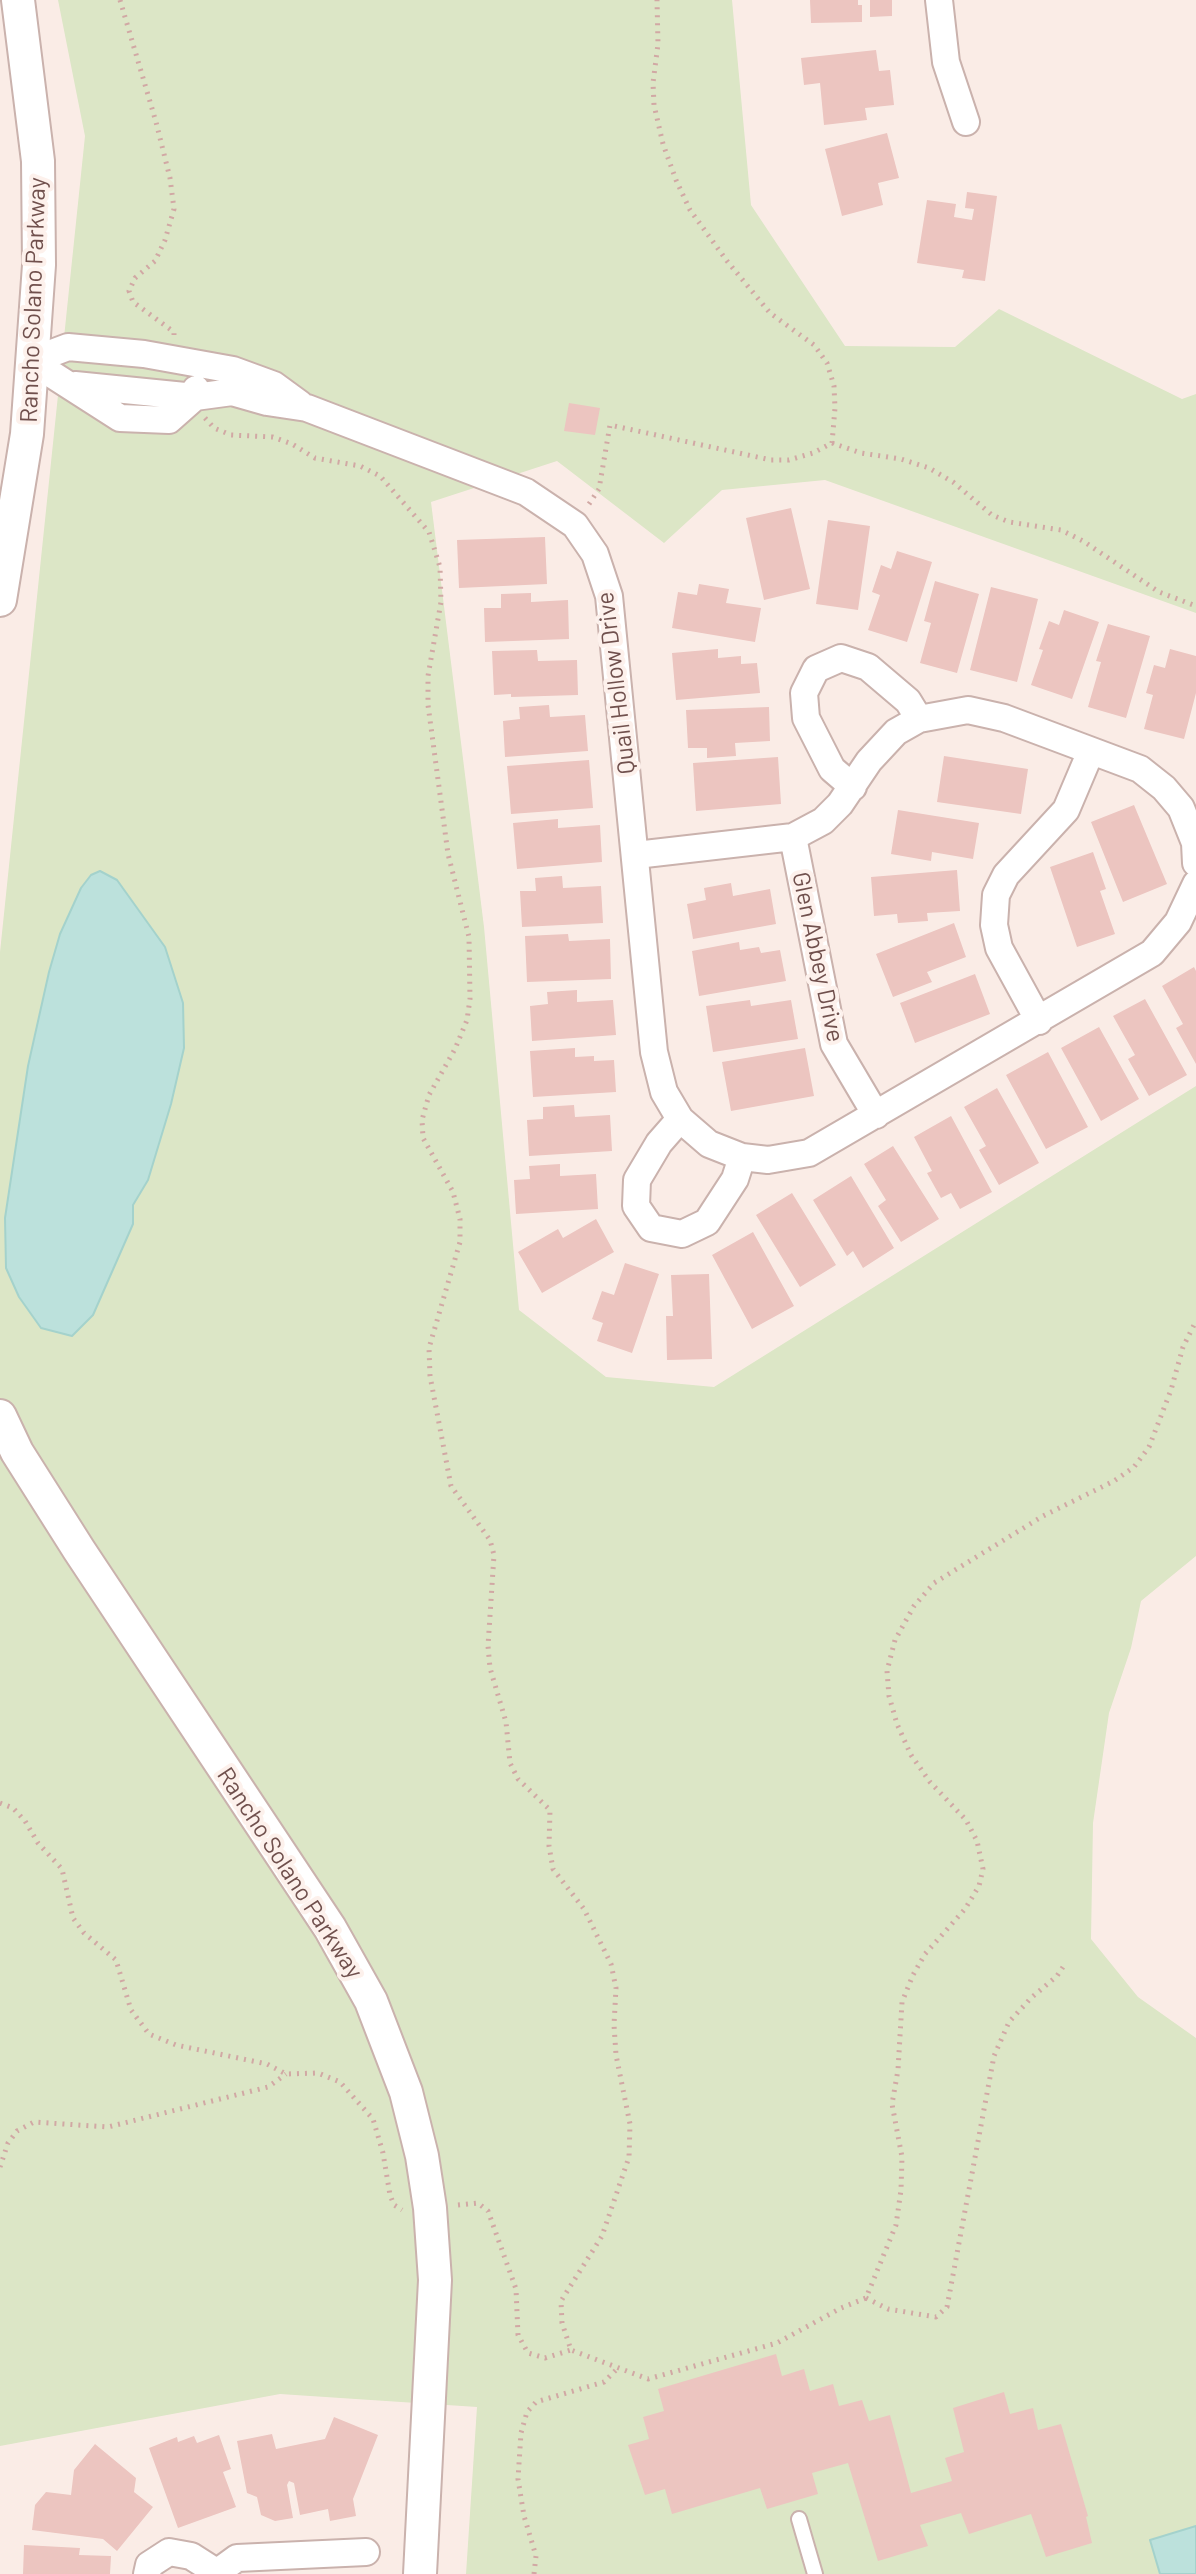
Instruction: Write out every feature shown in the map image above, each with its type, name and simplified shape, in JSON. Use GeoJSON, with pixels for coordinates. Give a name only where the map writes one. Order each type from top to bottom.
{"type":"FeatureCollection","features":[{"type":"Feature","properties":{"kind":"street","name":"Rancho Solano Parkway"},"geometry":{"type":"LineString","coordinates":[[0,600],[27,434],[39,265],[38,161],[18,0]]}},
{"type":"Feature","properties":{"kind":"street"},"geometry":{"type":"LineString","coordinates":[[939,0],[946,62],[966,122]]}},
{"type":"Feature","properties":{"kind":"street","name":"Quail Hollow Drive"},"geometry":{"type":"LineString","coordinates":[[31,361],[68,347],[144,354],[233,370],[274,385],[307,408]]}},
{"type":"Feature","properties":{"kind":"street","name":"Quail Hollow Drive"},"geometry":{"type":"LineString","coordinates":[[31,361],[120,418],[169,420],[195,397],[232,392],[267,402],[307,408],[526,492],[575,525],[595,554],[609,596],[654,1052],[664,1092],[680,1119],[709,1144],[742,1157],[768,1160],[809,1153],[1152,953],[1178,922],[1196,884]]}},
{"type":"Feature","properties":{"kind":"street"},"geometry":{"type":"LineString","coordinates":[[195,397],[199,365]]}},
{"type":"Feature","properties":{"kind":"street"},"geometry":{"type":"LineString","coordinates":[[853,787],[832,769],[806,718],[804,693],[816,669],[841,658],[868,667],[908,701],[919,719]]}},
{"type":"Feature","properties":{"kind":"street"},"geometry":{"type":"LineString","coordinates":[[636,855],[793,837],[823,821],[853,787],[869,761],[896,732],[919,719],[968,710],[1004,718],[1140,769],[1188,805],[1196,863]]}},
{"type":"Feature","properties":{"kind":"street"},"geometry":{"type":"LineString","coordinates":[[1039,1021],[999,948],[994,925],[996,895],[1006,875],[1066,810],[1091,751]]}},
{"type":"Feature","properties":{"kind":"street","name":"Glen Abbey Drive"},"geometry":{"type":"LineString","coordinates":[[793,837],[834,1044],[876,1115]]}},
{"type":"Feature","properties":{"kind":"street"},"geometry":{"type":"LineString","coordinates":[[680,1119],[659,1143],[637,1180],[636,1206],[651,1228],[682,1234],[707,1222],[735,1179],[742,1157]]}},
{"type":"Feature","properties":{"kind":"street","name":"Rancho Solano Parkway"},"geometry":{"type":"LineString","coordinates":[[0,1416],[17,1452],[79,1550],[330,1928],[371,2001],[406,2092],[422,2156],[430,2208],[435,2280],[420,2574]]}},
{"type":"Feature","properties":{"kind":"street"},"geometry":{"type":"LineString","coordinates":[[147,2574],[149,2565],[169,2552],[191,2556],[215,2573],[237,2558],[366,2552]]}},
{"type":"Feature","properties":{"kind":"lane"},"geometry":{"type":"LineString","coordinates":[[799,2519],[815,2574]]}},
{"type":"Feature","properties":{"kind":"path"},"geometry":{"type":"LineString","coordinates":[[120,0],[156,122],[174,209],[155,261],[135,278],[129,291],[133,302],[174,332],[172,360]]}},
{"type":"Feature","properties":{"kind":"path"},"geometry":{"type":"LineString","coordinates":[[657,0],[654,105],[676,180],[690,210],[770,313],[814,345],[827,363],[834,386],[832,443]]}},
{"type":"Feature","properties":{"kind":"path"},"geometry":{"type":"LineString","coordinates":[[195,397],[202,415],[214,428],[231,435],[273,437],[315,458],[360,466],[380,476],[429,532],[440,567],[441,602],[428,676],[428,705],[448,854],[469,937],[470,999],[467,1020],[455,1049],[429,1095],[422,1120],[423,1138],[453,1192],[460,1219],[460,1242],[429,1348],[430,1376],[451,1486],[490,1540],[494,1555],[488,1646],[490,1668],[506,1722],[510,1763],[518,1779],[550,1810],[549,1846],[553,1869],[584,1909],[611,1964],[616,1988],[616,2055],[630,2124],[629,2157],[602,2236],[561,2301],[562,2323],[571,2350]]}},
{"type":"Feature","properties":{"kind":"path"},"geometry":{"type":"LineString","coordinates":[[575,525],[599,489],[610,425],[771,460],[789,460],[832,443],[861,453],[901,459],[929,468],[953,482],[992,515],[1009,522],[1061,530],[1083,541],[1159,592],[1196,606]]}},
{"type":"Feature","properties":{"kind":"path"},"geometry":{"type":"LineString","coordinates":[[455,2205],[478,2203],[488,2211],[516,2289],[518,2335],[528,2353],[545,2358],[571,2350],[648,2379],[777,2343],[866,2298],[896,2225],[901,2190],[902,2157],[892,2104],[898,2070],[902,2002],[925,1954],[965,1909],[979,1886],[983,1869],[977,1841],[966,1820],[917,1764],[897,1724],[889,1696],[887,1671],[895,1640],[914,1606],[934,1583],[1043,1516],[1114,1481],[1134,1467],[1149,1447],[1171,1390],[1183,1347],[1196,1321]]}},
{"type":"Feature","properties":{"kind":"path"},"geometry":{"type":"LineString","coordinates":[[0,1803],[13,1808],[38,1843],[62,1869],[73,1918],[84,1933],[116,1960],[131,2010],[149,2034],[176,2045],[267,2064],[286,2074],[318,2073],[340,2082],[373,2119],[390,2195],[394,2205],[403,2211]]}},
{"type":"Feature","properties":{"kind":"path"},"geometry":{"type":"LineString","coordinates":[[866,2298],[888,2309],[936,2317],[947,2307],[994,2056],[1009,2022],[1057,1976],[1065,1964]]}},
{"type":"Feature","properties":{"kind":"path"},"geometry":{"type":"LineString","coordinates":[[0,2167],[8,2143],[17,2131],[34,2122],[108,2127],[268,2087],[286,2074]]}},
{"type":"Feature","properties":{"kind":"path"},"geometry":{"type":"LineString","coordinates":[[534,2574],[536,2556],[524,2516],[518,2479],[521,2433],[527,2412],[536,2402],[604,2382],[618,2368]]}},
{"type":"Feature","properties":{"kind":"green space"},"geometry":{"type":"Polygon","coordinates":[[[58,0],[732,0],[751,205],[845,346],[955,347],[999,309],[1182,399],[1196,394],[1196,613],[825,480],[722,490],[664,543],[557,461],[431,502],[484,927],[519,1310],[606,1377],[714,1387],[1196,1086],[1196,1556],[1141,1601],[1131,1648],[1109,1713],[1093,1823],[1091,1939],[1138,1997],[1196,2038],[1196,2574],[466,2574],[477,2407],[280,2394],[0,2446],[0,952],[85,136],[58,0]]]}},
{"type":"Feature","properties":{"kind":"water"},"geometry":{"type":"Polygon","coordinates":[[[100,871],[117,880],[165,947],[183,1003],[184,1048],[148,1180],[133,1205],[133,1224],[93,1315],[72,1336],[41,1328],[19,1297],[6,1268],[5,1218],[28,1066],[49,972],[60,934],[81,888],[91,875],[100,871]]]}},
{"type":"Feature","properties":{"kind":"water"},"geometry":{"type":"Polygon","coordinates":[[[1196,2526],[1196,2574],[1160,2574],[1150,2540],[1196,2526]]]}},
{"type":"Feature","properties":{"kind":"building"},"geometry":{"type":"Polygon","coordinates":[[[810,0],[858,0],[858,5],[862,5],[862,22],[811,23],[810,0]]]}},
{"type":"Feature","properties":{"kind":"building"},"geometry":{"type":"Polygon","coordinates":[[[870,0],[892,0],[892,16],[870,17],[870,0]]]}},
{"type":"Feature","properties":{"kind":"building"},"geometry":{"type":"Polygon","coordinates":[[[876,50],[879,71],[890,70],[894,105],[865,108],[867,120],[824,125],[820,83],[804,85],[801,58],[876,50]]]}},
{"type":"Feature","properties":{"kind":"building"},"geometry":{"type":"Polygon","coordinates":[[[887,133],[899,178],[878,183],[883,205],[842,216],[825,149],[887,133]]]}},
{"type":"Feature","properties":{"kind":"building"},"geometry":{"type":"Polygon","coordinates":[[[967,192],[997,196],[985,281],[962,278],[964,270],[917,263],[927,200],[956,204],[954,217],[972,220],[974,209],[965,208],[967,192]]]}},
{"type":"Feature","properties":{"kind":"building"},"geometry":{"type":"Polygon","coordinates":[[[569,403],[600,408],[595,435],[564,431],[569,403]]]}},
{"type":"Feature","properties":{"kind":"building"},"geometry":{"type":"Polygon","coordinates":[[[791,508],[810,589],[764,600],[746,518],[791,508]]]}},
{"type":"Feature","properties":{"kind":"building"},"geometry":{"type":"Polygon","coordinates":[[[828,520],[870,526],[858,610],[816,604],[828,520]]]}},
{"type":"Feature","properties":{"kind":"building"},"geometry":{"type":"Polygon","coordinates":[[[545,537],[547,584],[459,588],[457,540],[545,537]]]}},
{"type":"Feature","properties":{"kind":"building"},"geometry":{"type":"Polygon","coordinates":[[[897,551],[932,562],[907,642],[868,630],[880,595],[872,592],[881,565],[891,569],[897,551]]]}},
{"type":"Feature","properties":{"kind":"building"},"geometry":{"type":"Polygon","coordinates":[[[935,581],[979,594],[957,673],[920,663],[931,623],[924,621],[935,581]]]}},
{"type":"Feature","properties":{"kind":"building"},"geometry":{"type":"Polygon","coordinates":[[[699,584],[729,589],[726,603],[761,608],[755,642],[672,628],[678,592],[697,595],[699,584]]]}},
{"type":"Feature","properties":{"kind":"building"},"geometry":{"type":"Polygon","coordinates":[[[991,587],[1038,599],[1017,682],[970,670],[991,587]]]}},
{"type":"Feature","properties":{"kind":"building"},"geometry":{"type":"Polygon","coordinates":[[[531,593],[531,602],[568,600],[569,639],[485,642],[484,608],[501,608],[501,594],[531,593]]]}},
{"type":"Feature","properties":{"kind":"building"},"geometry":{"type":"Polygon","coordinates":[[[1064,610],[1099,622],[1072,699],[1031,685],[1049,621],[1059,625],[1064,610]]]}},
{"type":"Feature","properties":{"kind":"building"},"geometry":{"type":"Polygon","coordinates":[[[1108,624],[1150,636],[1126,718],[1088,707],[1101,662],[1096,661],[1108,624]]]}},
{"type":"Feature","properties":{"kind":"building"},"geometry":{"type":"Polygon","coordinates":[[[718,649],[718,658],[741,656],[741,664],[757,663],[760,693],[676,700],[672,653],[718,649]]]}},
{"type":"Feature","properties":{"kind":"building"},"geometry":{"type":"Polygon","coordinates":[[[1170,649],[1196,656],[1196,693],[1184,739],[1144,729],[1153,695],[1146,693],[1154,665],[1165,668],[1170,649]]]}},
{"type":"Feature","properties":{"kind":"building"},"geometry":{"type":"Polygon","coordinates":[[[537,650],[538,661],[577,660],[578,695],[494,695],[492,651],[537,650]]]}},
{"type":"Feature","properties":{"kind":"building"},"geometry":{"type":"Polygon","coordinates":[[[549,705],[550,717],[585,715],[588,751],[505,757],[503,721],[520,719],[519,707],[549,705]]]}},
{"type":"Feature","properties":{"kind":"building"},"geometry":{"type":"Polygon","coordinates":[[[769,707],[770,741],[735,743],[736,756],[707,758],[707,748],[688,748],[686,710],[769,707]]]}},
{"type":"Feature","properties":{"kind":"building"},"geometry":{"type":"Polygon","coordinates":[[[944,756],[1028,769],[1021,814],[937,802],[944,756]]]}},
{"type":"Feature","properties":{"kind":"building"},"geometry":{"type":"Polygon","coordinates":[[[778,757],[781,804],[696,811],[693,763],[778,757]]]}},
{"type":"Feature","properties":{"kind":"building"},"geometry":{"type":"Polygon","coordinates":[[[589,760],[593,808],[511,814],[507,766],[589,760]]]}},
{"type":"Feature","properties":{"kind":"building"},"geometry":{"type":"Polygon","coordinates":[[[1134,805],[1167,884],[1123,902],[1091,822],[1134,805]]]}},
{"type":"Feature","properties":{"kind":"building"},"geometry":{"type":"Polygon","coordinates":[[[898,810],[979,823],[973,859],[932,852],[931,861],[891,854],[898,810]]]}},
{"type":"Feature","properties":{"kind":"building"},"geometry":{"type":"Polygon","coordinates":[[[558,819],[558,828],[600,825],[602,862],[517,869],[513,823],[558,819]]]}},
{"type":"Feature","properties":{"kind":"building"},"geometry":{"type":"Polygon","coordinates":[[[1093,852],[1106,889],[1100,891],[1115,934],[1077,947],[1050,867],[1093,852]]]}},
{"type":"Feature","properties":{"kind":"building"},"geometry":{"type":"Polygon","coordinates":[[[957,870],[960,911],[927,913],[928,921],[898,923],[897,914],[874,916],[871,877],[957,870]]]}},
{"type":"Feature","properties":{"kind":"building"},"geometry":{"type":"Polygon","coordinates":[[[562,876],[563,888],[601,886],[603,923],[522,927],[520,891],[536,891],[535,878],[562,876]]]}},
{"type":"Feature","properties":{"kind":"building"},"geometry":{"type":"Polygon","coordinates":[[[731,883],[733,896],[770,889],[776,924],[693,939],[687,904],[706,900],[704,888],[731,883]]]}},
{"type":"Feature","properties":{"kind":"building"},"geometry":{"type":"Polygon","coordinates":[[[954,923],[966,957],[927,972],[932,982],[893,997],[876,954],[954,923]]]}},
{"type":"Feature","properties":{"kind":"building"},"geometry":{"type":"Polygon","coordinates":[[[568,934],[569,941],[610,939],[611,979],[527,982],[525,936],[568,934]]]}},
{"type":"Feature","properties":{"kind":"building"},"geometry":{"type":"Polygon","coordinates":[[[739,942],[740,950],[759,947],[761,953],[780,950],[786,981],[699,996],[692,951],[739,942]]]}},
{"type":"Feature","properties":{"kind":"building"},"geometry":{"type":"Polygon","coordinates":[[[1194,967],[1196,1064],[1176,1028],[1183,1024],[1162,986],[1194,967]]]}},
{"type":"Feature","properties":{"kind":"building"},"geometry":{"type":"Polygon","coordinates":[[[975,974],[990,1014],[915,1043],[900,1003],[975,974]]]}},
{"type":"Feature","properties":{"kind":"building"},"geometry":{"type":"Polygon","coordinates":[[[577,990],[577,1002],[613,1000],[616,1035],[532,1041],[530,1006],[548,1004],[547,992],[577,990]]]}},
{"type":"Feature","properties":{"kind":"building"},"geometry":{"type":"Polygon","coordinates":[[[1145,999],[1187,1075],[1149,1096],[1128,1059],[1135,1055],[1113,1016],[1145,999]]]}},
{"type":"Feature","properties":{"kind":"building"},"geometry":{"type":"Polygon","coordinates":[[[750,1000],[751,1006],[791,1000],[798,1039],[713,1052],[706,1006],[750,1000]]]}},
{"type":"Feature","properties":{"kind":"building"},"geometry":{"type":"Polygon","coordinates":[[[1099,1027],[1139,1099],[1101,1121],[1061,1048],[1099,1027]]]}},
{"type":"Feature","properties":{"kind":"building"},"geometry":{"type":"Polygon","coordinates":[[[575,1048],[575,1057],[594,1056],[594,1061],[614,1060],[616,1092],[533,1097],[530,1051],[575,1048]]]}},
{"type":"Feature","properties":{"kind":"building"},"geometry":{"type":"Polygon","coordinates":[[[805,1048],[814,1096],[731,1111],[722,1062],[805,1048]]]}},
{"type":"Feature","properties":{"kind":"building"},"geometry":{"type":"Polygon","coordinates":[[[1048,1052],[1088,1127],[1046,1149],[1006,1075],[1048,1052]]]}},
{"type":"Feature","properties":{"kind":"building"},"geometry":{"type":"Polygon","coordinates":[[[997,1088],[1039,1163],[999,1185],[979,1150],[986,1146],[964,1107],[997,1088]]]}},
{"type":"Feature","properties":{"kind":"building"},"geometry":{"type":"Polygon","coordinates":[[[574,1105],[575,1117],[610,1115],[612,1151],[529,1156],[527,1120],[543,1119],[543,1107],[574,1105]]]}},
{"type":"Feature","properties":{"kind":"building"},"geometry":{"type":"Polygon","coordinates":[[[951,1116],[992,1192],[960,1209],[951,1193],[941,1198],[927,1173],[932,1171],[914,1137],[951,1116]]]}},
{"type":"Feature","properties":{"kind":"building"},"geometry":{"type":"Polygon","coordinates":[[[893,1146],[939,1219],[901,1242],[878,1206],[886,1200],[864,1164],[893,1146]]]}},
{"type":"Feature","properties":{"kind":"building"},"geometry":{"type":"Polygon","coordinates":[[[560,1164],[560,1176],[596,1174],[598,1209],[516,1214],[514,1180],[530,1179],[529,1166],[560,1164]]]}},
{"type":"Feature","properties":{"kind":"building"},"geometry":{"type":"Polygon","coordinates":[[[851,1176],[894,1248],[863,1268],[853,1251],[847,1256],[813,1200],[851,1176]]]}},
{"type":"Feature","properties":{"kind":"building"},"geometry":{"type":"Polygon","coordinates":[[[792,1193],[836,1265],[800,1287],[756,1215],[792,1193]]]}},
{"type":"Feature","properties":{"kind":"building"},"geometry":{"type":"Polygon","coordinates":[[[596,1219],[614,1252],[542,1293],[518,1252],[558,1229],[563,1238],[596,1219]]]}},
{"type":"Feature","properties":{"kind":"building"},"geometry":{"type":"Polygon","coordinates":[[[753,1232],[794,1306],[752,1329],[712,1255],[753,1232]]]}},
{"type":"Feature","properties":{"kind":"building"},"geometry":{"type":"Polygon","coordinates":[[[625,1263],[659,1274],[632,1353],[597,1341],[603,1323],[592,1319],[602,1291],[614,1295],[625,1263]]]}},
{"type":"Feature","properties":{"kind":"building"},"geometry":{"type":"Polygon","coordinates":[[[709,1274],[712,1359],[667,1360],[666,1316],[673,1316],[671,1275],[709,1274]]]}},
{"type":"Feature","properties":{"kind":"building"},"geometry":{"type":"Polygon","coordinates":[[[776,2354],[782,2376],[804,2369],[810,2391],[833,2384],[839,2406],[862,2400],[869,2421],[890,2415],[911,2493],[952,2481],[945,2458],[964,2452],[953,2408],[1004,2392],[1010,2414],[1033,2408],[1038,2430],[1061,2424],[1088,2516],[1092,2543],[1046,2557],[1031,2514],[969,2534],[961,2513],[920,2525],[928,2546],[878,2561],[848,2463],[812,2473],[818,2494],[767,2509],[760,2488],[672,2514],[665,2489],[645,2495],[628,2445],[649,2439],[643,2417],[664,2411],[658,2389],[776,2354]]]}},
{"type":"Feature","properties":{"kind":"building"},"geometry":{"type":"Polygon","coordinates":[[[334,2417],[378,2435],[353,2499],[356,2516],[330,2521],[328,2509],[300,2515],[294,2483],[289,2481],[287,2485],[293,2518],[275,2521],[261,2515],[257,2497],[247,2493],[237,2441],[272,2434],[276,2449],[325,2439],[334,2417]]]}},
{"type":"Feature","properties":{"kind":"building"},"geometry":{"type":"Polygon","coordinates":[[[219,2435],[231,2469],[223,2472],[236,2507],[178,2528],[149,2448],[177,2437],[178,2442],[194,2436],[197,2443],[219,2435]]]}},
{"type":"Feature","properties":{"kind":"building"},"geometry":{"type":"Polygon","coordinates":[[[95,2444],[136,2478],[134,2492],[153,2507],[117,2551],[103,2539],[32,2530],[35,2505],[46,2492],[71,2495],[74,2470],[95,2444]]]}},
{"type":"Feature","properties":{"kind":"building"},"geometry":{"type":"Polygon","coordinates":[[[24,2545],[80,2548],[79,2555],[111,2556],[110,2574],[23,2574],[24,2545]]]}}]}
